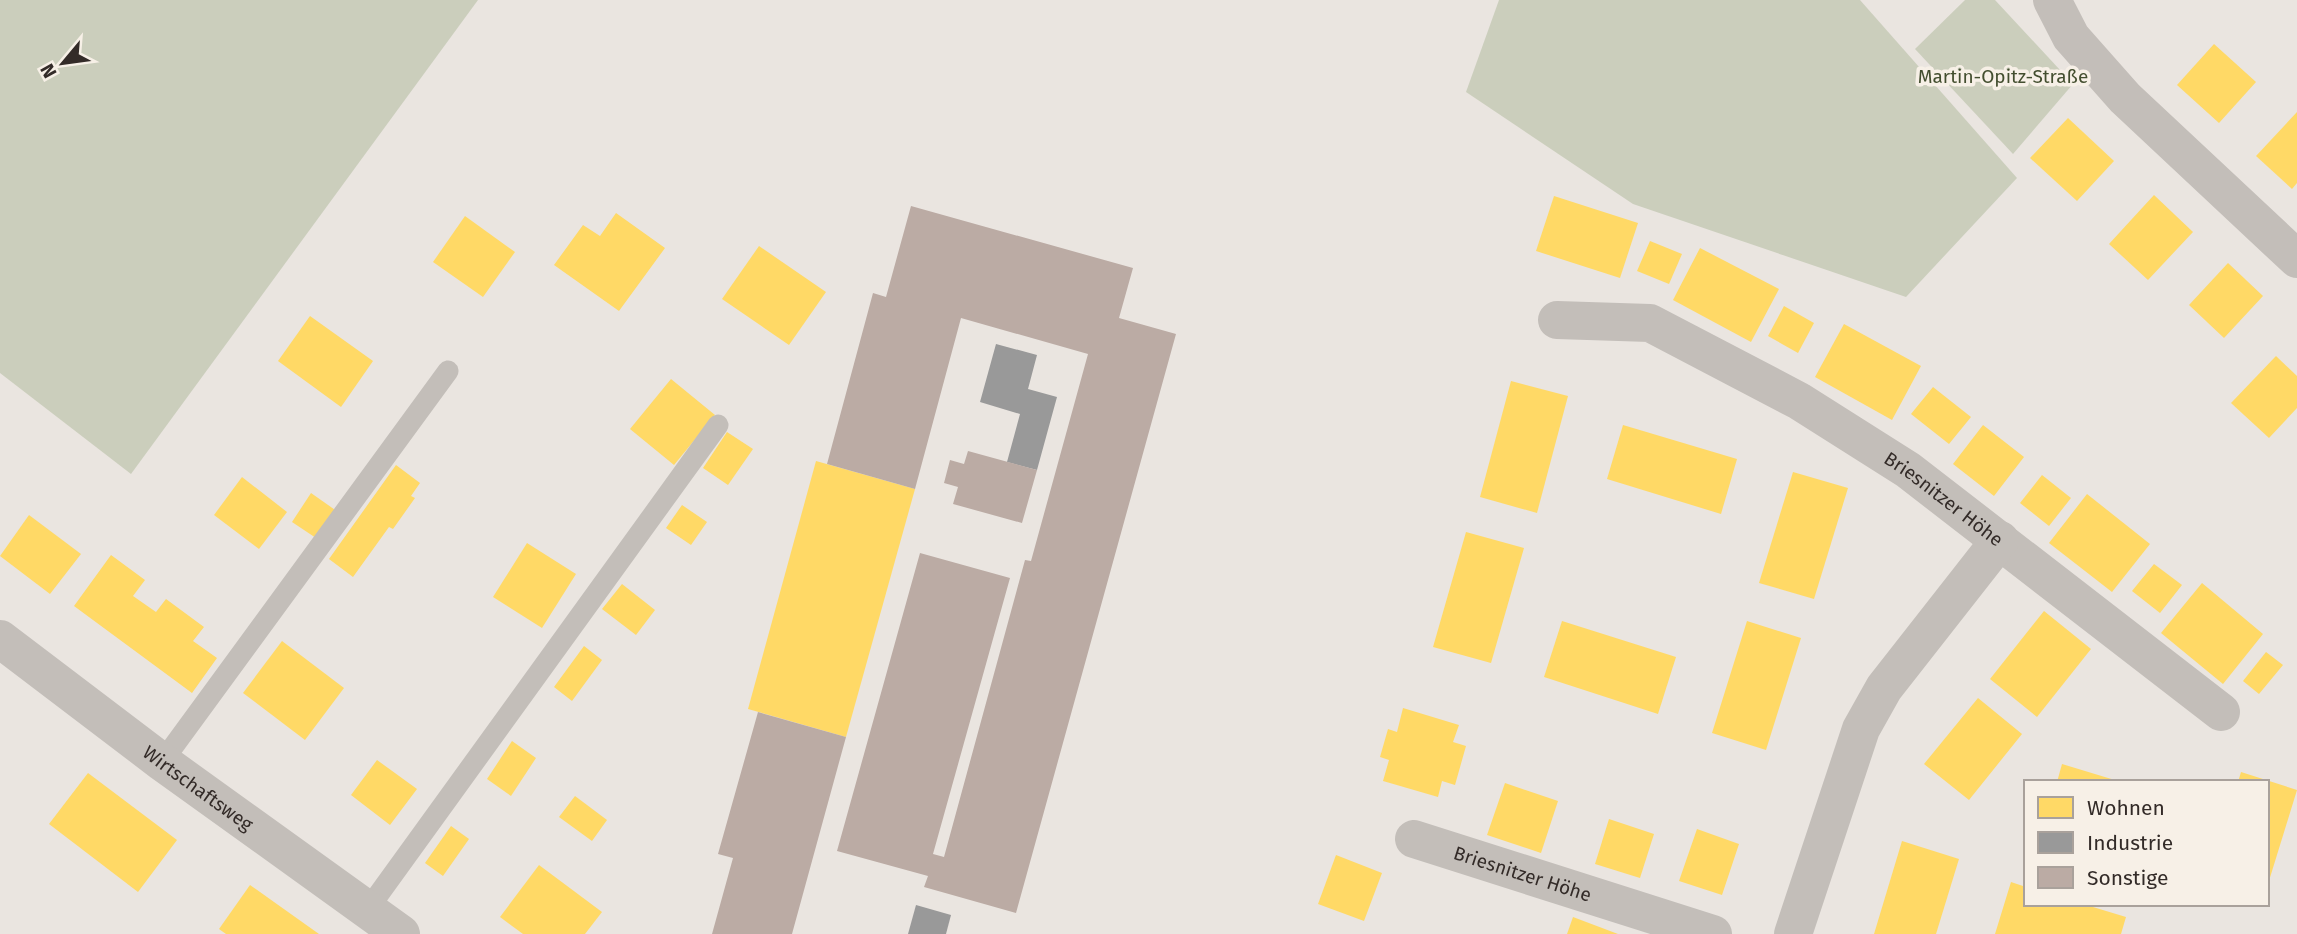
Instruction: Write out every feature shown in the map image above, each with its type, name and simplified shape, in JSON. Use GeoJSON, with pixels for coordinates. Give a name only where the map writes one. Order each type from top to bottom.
{"type":"FeatureCollection","features":[{"type":"Feature","properties":{"kind":"street"},"geometry":{"type":"LineString","coordinates":[[2052,0],[2071,37],[2125,98],[2297,259]]}},
{"type":"Feature","properties":{"kind":"street","name":"Briesnitzer Höhe"},"geometry":{"type":"LineString","coordinates":[[1557,320],[1650,323],[1799,401],[1908,470],[2000,540],[1884,688],[1861,729],[1793,934]]}},
{"type":"Feature","properties":{"kind":"street"},"geometry":{"type":"LineString","coordinates":[[2000,540],[2221,712]]}},
{"type":"Feature","properties":{"kind":"street","name":"Wirtschaftsweg"},"geometry":{"type":"LineString","coordinates":[[0,639],[162,762],[401,934]]}},
{"type":"Feature","properties":{"kind":"street","name":"Briesnitzer Höhe"},"geometry":{"type":"LineString","coordinates":[[1414,839],[1713,934]]}},
{"type":"Feature","properties":{"kind":"lane"},"geometry":{"type":"LineString","coordinates":[[162,762],[448,371]]}},
{"type":"Feature","properties":{"kind":"lane"},"geometry":{"type":"LineString","coordinates":[[369,909],[718,425]]}},
{"type":"Feature","properties":{"kind":"green space"},"geometry":{"type":"Polygon","coordinates":[[[0,0],[478,0],[131,474],[0,373],[0,0]]]}},
{"type":"Feature","properties":{"kind":"green space"},"geometry":{"type":"Polygon","coordinates":[[[1499,0],[1860,0],[2017,178],[1906,297],[1633,204],[1466,92],[1499,0]]]}},
{"type":"Feature","properties":{"kind":"green space","name":"Martin-Opitz-Straße"},"geometry":{"type":"Polygon","coordinates":[[[1965,0],[1995,0],[2073,84],[2013,154],[1915,49],[1965,0]]]}},
{"type":"Feature","properties":{"kind":"building: Wohnen"},"geometry":{"type":"Polygon","coordinates":[[[2214,44],[2256,82],[2219,123],[2177,85],[2214,44]]]}},
{"type":"Feature","properties":{"kind":"building: Wohnen"},"geometry":{"type":"Polygon","coordinates":[[[2297,112],[2297,183],[2292,189],[2256,156],[2297,112]]]}},
{"type":"Feature","properties":{"kind":"building: Wohnen"},"geometry":{"type":"Polygon","coordinates":[[[2068,118],[2114,161],[2077,201],[2030,158],[2068,118]]]}},
{"type":"Feature","properties":{"kind":"building: Wohnen"},"geometry":{"type":"Polygon","coordinates":[[[2154,195],[2193,232],[2148,280],[2109,244],[2154,195]]]}},
{"type":"Feature","properties":{"kind":"building: Wohnen"},"geometry":{"type":"Polygon","coordinates":[[[1554,196],[1638,223],[1620,278],[1536,251],[1554,196]]]}},
{"type":"Feature","properties":{"kind":"building: Wohnen"},"geometry":{"type":"Polygon","coordinates":[[[616,213],[665,248],[619,311],[554,265],[583,225],[600,236],[616,213]]]}},
{"type":"Feature","properties":{"kind":"building: Wohnen"},"geometry":{"type":"Polygon","coordinates":[[[465,216],[515,252],[483,297],[433,262],[465,216]]]}},
{"type":"Feature","properties":{"kind":"building: Wohnen"},"geometry":{"type":"Polygon","coordinates":[[[1650,241],[1682,254],[1669,284],[1637,271],[1650,241]]]}},
{"type":"Feature","properties":{"kind":"building: Wohnen"},"geometry":{"type":"Polygon","coordinates":[[[759,246],[826,292],[789,345],[722,299],[759,246]]]}},
{"type":"Feature","properties":{"kind":"building: Wohnen"},"geometry":{"type":"Polygon","coordinates":[[[1700,248],[1779,289],[1751,342],[1673,300],[1700,248]]]}},
{"type":"Feature","properties":{"kind":"building: Wohnen"},"geometry":{"type":"Polygon","coordinates":[[[2228,263],[2263,296],[2224,338],[2189,305],[2228,263]]]}},
{"type":"Feature","properties":{"kind":"building: Wohnen"},"geometry":{"type":"Polygon","coordinates":[[[1784,306],[1814,323],[1798,353],[1768,336],[1784,306]]]}},
{"type":"Feature","properties":{"kind":"building: Wohnen"},"geometry":{"type":"Polygon","coordinates":[[[310,316],[373,361],[341,407],[278,361],[310,316]]]}},
{"type":"Feature","properties":{"kind":"building: Wohnen"},"geometry":{"type":"Polygon","coordinates":[[[1844,324],[1921,366],[1892,420],[1815,377],[1844,324]]]}},
{"type":"Feature","properties":{"kind":"building: Wohnen"},"geometry":{"type":"Polygon","coordinates":[[[2276,356],[2297,376],[2297,408],[2269,438],[2231,403],[2276,356]]]}},
{"type":"Feature","properties":{"kind":"building: Wohnen"},"geometry":{"type":"Polygon","coordinates":[[[671,379],[715,415],[674,465],[630,429],[671,379]]]}},
{"type":"Feature","properties":{"kind":"building: Wohnen"},"geometry":{"type":"Polygon","coordinates":[[[1511,381],[1568,396],[1537,513],[1480,497],[1511,381]]]}},
{"type":"Feature","properties":{"kind":"building: Wohnen"},"geometry":{"type":"Polygon","coordinates":[[[1933,387],[1971,417],[1949,444],[1911,414],[1933,387]]]}},
{"type":"Feature","properties":{"kind":"building: Wohnen"},"geometry":{"type":"Polygon","coordinates":[[[1623,425],[1737,459],[1721,514],[1607,479],[1623,425]]]}},
{"type":"Feature","properties":{"kind":"building: Wohnen"},"geometry":{"type":"Polygon","coordinates":[[[1983,425],[2024,457],[1994,496],[1953,464],[1983,425]]]}},
{"type":"Feature","properties":{"kind":"building: Wohnen"},"geometry":{"type":"Polygon","coordinates":[[[727,432],[753,449],[728,485],[703,468],[727,432]]]}},
{"type":"Feature","properties":{"kind":"building: Wohnen"},"geometry":{"type":"Polygon","coordinates":[[[816,461],[915,489],[846,737],[748,709],[816,461]]]}},
{"type":"Feature","properties":{"kind":"building: Wohnen"},"geometry":{"type":"Polygon","coordinates":[[[396,465],[420,483],[411,496],[415,498],[393,529],[389,527],[353,577],[329,559],[396,465]]]}},
{"type":"Feature","properties":{"kind":"building: Wohnen"},"geometry":{"type":"Polygon","coordinates":[[[1793,472],[1848,488],[1814,599],[1759,583],[1793,472]]]}},
{"type":"Feature","properties":{"kind":"building: Wohnen"},"geometry":{"type":"Polygon","coordinates":[[[2042,475],[2071,498],[2049,526],[2020,503],[2042,475]]]}},
{"type":"Feature","properties":{"kind":"building: Wohnen"},"geometry":{"type":"Polygon","coordinates":[[[242,477],[287,512],[259,549],[214,515],[242,477]]]}},
{"type":"Feature","properties":{"kind":"building: Wohnen"},"geometry":{"type":"Polygon","coordinates":[[[311,493],[338,512],[319,540],[292,522],[311,493]]]}},
{"type":"Feature","properties":{"kind":"building: Wohnen"},"geometry":{"type":"Polygon","coordinates":[[[2087,494],[2150,544],[2112,592],[2049,543],[2087,494]]]}},
{"type":"Feature","properties":{"kind":"building: Wohnen"},"geometry":{"type":"Polygon","coordinates":[[[682,505],[707,522],[691,545],[666,528],[682,505]]]}},
{"type":"Feature","properties":{"kind":"building: Wohnen"},"geometry":{"type":"Polygon","coordinates":[[[29,515],[81,554],[50,594],[0,556],[29,515]]]}},
{"type":"Feature","properties":{"kind":"building: Wohnen"},"geometry":{"type":"Polygon","coordinates":[[[1466,532],[1524,548],[1491,663],[1433,647],[1466,532]]]}},
{"type":"Feature","properties":{"kind":"building: Wohnen"},"geometry":{"type":"Polygon","coordinates":[[[527,543],[576,574],[542,628],[493,597],[527,543]]]}},
{"type":"Feature","properties":{"kind":"building: Wohnen"},"geometry":{"type":"Polygon","coordinates":[[[111,555],[145,580],[133,596],[156,612],[166,599],[204,627],[193,641],[217,658],[192,693],[74,606],[111,555]]]}},
{"type":"Feature","properties":{"kind":"building: Wohnen"},"geometry":{"type":"Polygon","coordinates":[[[2154,564],[2182,585],[2160,613],[2132,591],[2154,564]]]}},
{"type":"Feature","properties":{"kind":"building: Wohnen"},"geometry":{"type":"Polygon","coordinates":[[[2202,583],[2263,634],[2223,684],[2161,633],[2202,583]]]}},
{"type":"Feature","properties":{"kind":"building: Wohnen"},"geometry":{"type":"Polygon","coordinates":[[[622,584],[655,610],[636,635],[602,609],[622,584]]]}},
{"type":"Feature","properties":{"kind":"building: Wohnen"},"geometry":{"type":"Polygon","coordinates":[[[2044,611],[2091,649],[2037,717],[1990,679],[2044,611]]]}},
{"type":"Feature","properties":{"kind":"building: Wohnen"},"geometry":{"type":"Polygon","coordinates":[[[1562,621],[1676,657],[1658,714],[1544,677],[1562,621]]]}},
{"type":"Feature","properties":{"kind":"building: Wohnen"},"geometry":{"type":"Polygon","coordinates":[[[1747,621],[1801,638],[1766,750],[1712,733],[1747,621]]]}},
{"type":"Feature","properties":{"kind":"building: Wohnen"},"geometry":{"type":"Polygon","coordinates":[[[282,641],[344,688],[305,740],[243,693],[282,641]]]}},
{"type":"Feature","properties":{"kind":"building: Wohnen"},"geometry":{"type":"Polygon","coordinates":[[[584,646],[602,660],[572,701],[554,687],[584,646]]]}},
{"type":"Feature","properties":{"kind":"building: Wohnen"},"geometry":{"type":"Polygon","coordinates":[[[2266,652],[2283,665],[2259,694],[2243,681],[2266,652]]]}},
{"type":"Feature","properties":{"kind":"building: Wohnen"},"geometry":{"type":"Polygon","coordinates":[[[1978,698],[2022,734],[1969,800],[1924,764],[1978,698]]]}},
{"type":"Feature","properties":{"kind":"building: Wohnen"},"geometry":{"type":"Polygon","coordinates":[[[1403,708],[1459,725],[1453,742],[1466,746],[1455,785],[1442,781],[1438,797],[1383,781],[1389,760],[1380,757],[1388,729],[1397,732],[1403,708]]]}},
{"type":"Feature","properties":{"kind":"building: Wohnen"},"geometry":{"type":"Polygon","coordinates":[[[512,741],[536,758],[511,796],[487,779],[512,741]]]}},
{"type":"Feature","properties":{"kind":"building: Wohnen"},"geometry":{"type":"Polygon","coordinates":[[[377,760],[417,789],[390,825],[351,795],[377,760]]]}},
{"type":"Feature","properties":{"kind":"building: Wohnen"},"geometry":{"type":"Polygon","coordinates":[[[2062,764],[2115,780],[2058,780],[2062,764]]]}},
{"type":"Feature","properties":{"kind":"building: Wohnen"},"geometry":{"type":"Polygon","coordinates":[[[2241,772],[2266,780],[2239,780],[2241,772]]]}},
{"type":"Feature","properties":{"kind":"building: Wohnen"},"geometry":{"type":"Polygon","coordinates":[[[88,773],[177,840],[138,892],[49,824],[88,773]]]}},
{"type":"Feature","properties":{"kind":"building: Wohnen"},"geometry":{"type":"Polygon","coordinates":[[[2269,781],[2297,790],[2269,881],[2269,781]]]}},
{"type":"Feature","properties":{"kind":"building: Wohnen"},"geometry":{"type":"Polygon","coordinates":[[[1505,783],[1558,801],[1541,853],[1487,835],[1505,783]]]}},
{"type":"Feature","properties":{"kind":"building: Wohnen"},"geometry":{"type":"Polygon","coordinates":[[[575,796],[607,820],[592,841],[559,817],[575,796]]]}},
{"type":"Feature","properties":{"kind":"building: Wohnen"},"geometry":{"type":"Polygon","coordinates":[[[1609,819],[1654,834],[1640,878],[1595,864],[1609,819]]]}},
{"type":"Feature","properties":{"kind":"building: Wohnen"},"geometry":{"type":"Polygon","coordinates":[[[451,826],[469,839],[443,876],[425,863],[451,826]]]}},
{"type":"Feature","properties":{"kind":"building: Wohnen"},"geometry":{"type":"Polygon","coordinates":[[[1697,829],[1739,844],[1722,895],[1679,881],[1697,829]]]}},
{"type":"Feature","properties":{"kind":"building: Wohnen"},"geometry":{"type":"Polygon","coordinates":[[[1902,841],[1959,859],[1936,934],[1874,934],[1902,841]]]}},
{"type":"Feature","properties":{"kind":"building: Wohnen"},"geometry":{"type":"Polygon","coordinates":[[[1336,855],[1382,873],[1364,921],[1318,904],[1336,855]]]}},
{"type":"Feature","properties":{"kind":"building: Wohnen"},"geometry":{"type":"Polygon","coordinates":[[[539,865],[602,912],[585,934],[523,934],[500,917],[539,865]]]}},
{"type":"Feature","properties":{"kind":"building: Wohnen"},"geometry":{"type":"Polygon","coordinates":[[[2011,882],[2024,886],[2024,906],[2090,906],[2126,917],[2121,934],[1995,934],[2011,882]]]}},
{"type":"Feature","properties":{"kind":"building: Wohnen"},"geometry":{"type":"Polygon","coordinates":[[[250,885],[319,934],[226,934],[219,929],[250,885]]]}},
{"type":"Feature","properties":{"kind":"building: Wohnen"},"geometry":{"type":"Polygon","coordinates":[[[1573,917],[1618,934],[1567,934],[1573,917]]]}},
{"type":"Feature","properties":{"kind":"building: Industrie"},"geometry":{"type":"Polygon","coordinates":[[[996,344],[1037,355],[1028,389],[1057,397],[1037,470],[1007,462],[1020,414],[980,402],[996,344]]]}},
{"type":"Feature","properties":{"kind":"building: Industrie"},"geometry":{"type":"Polygon","coordinates":[[[916,905],[951,915],[946,934],[908,934],[916,905]]]}},
{"type":"Feature","properties":{"kind":"building: Sonstige"},"geometry":{"type":"Polygon","coordinates":[[[911,206],[1133,268],[1119,318],[1176,334],[1016,913],[924,887],[928,876],[837,851],[920,553],[1010,578],[933,854],[944,857],[1025,560],[1031,561],[1088,354],[961,318],[915,489],[827,464],[873,293],[886,297],[911,206]]]}},
{"type":"Feature","properties":{"kind":"building: Sonstige"},"geometry":{"type":"Polygon","coordinates":[[[968,451],[1037,470],[1022,523],[953,504],[958,487],[944,483],[950,460],[964,464],[968,451]]]}},
{"type":"Feature","properties":{"kind":"building: Sonstige"},"geometry":{"type":"Polygon","coordinates":[[[758,712],[846,737],[792,934],[712,934],[733,858],[718,854],[758,712]]]}}]}
